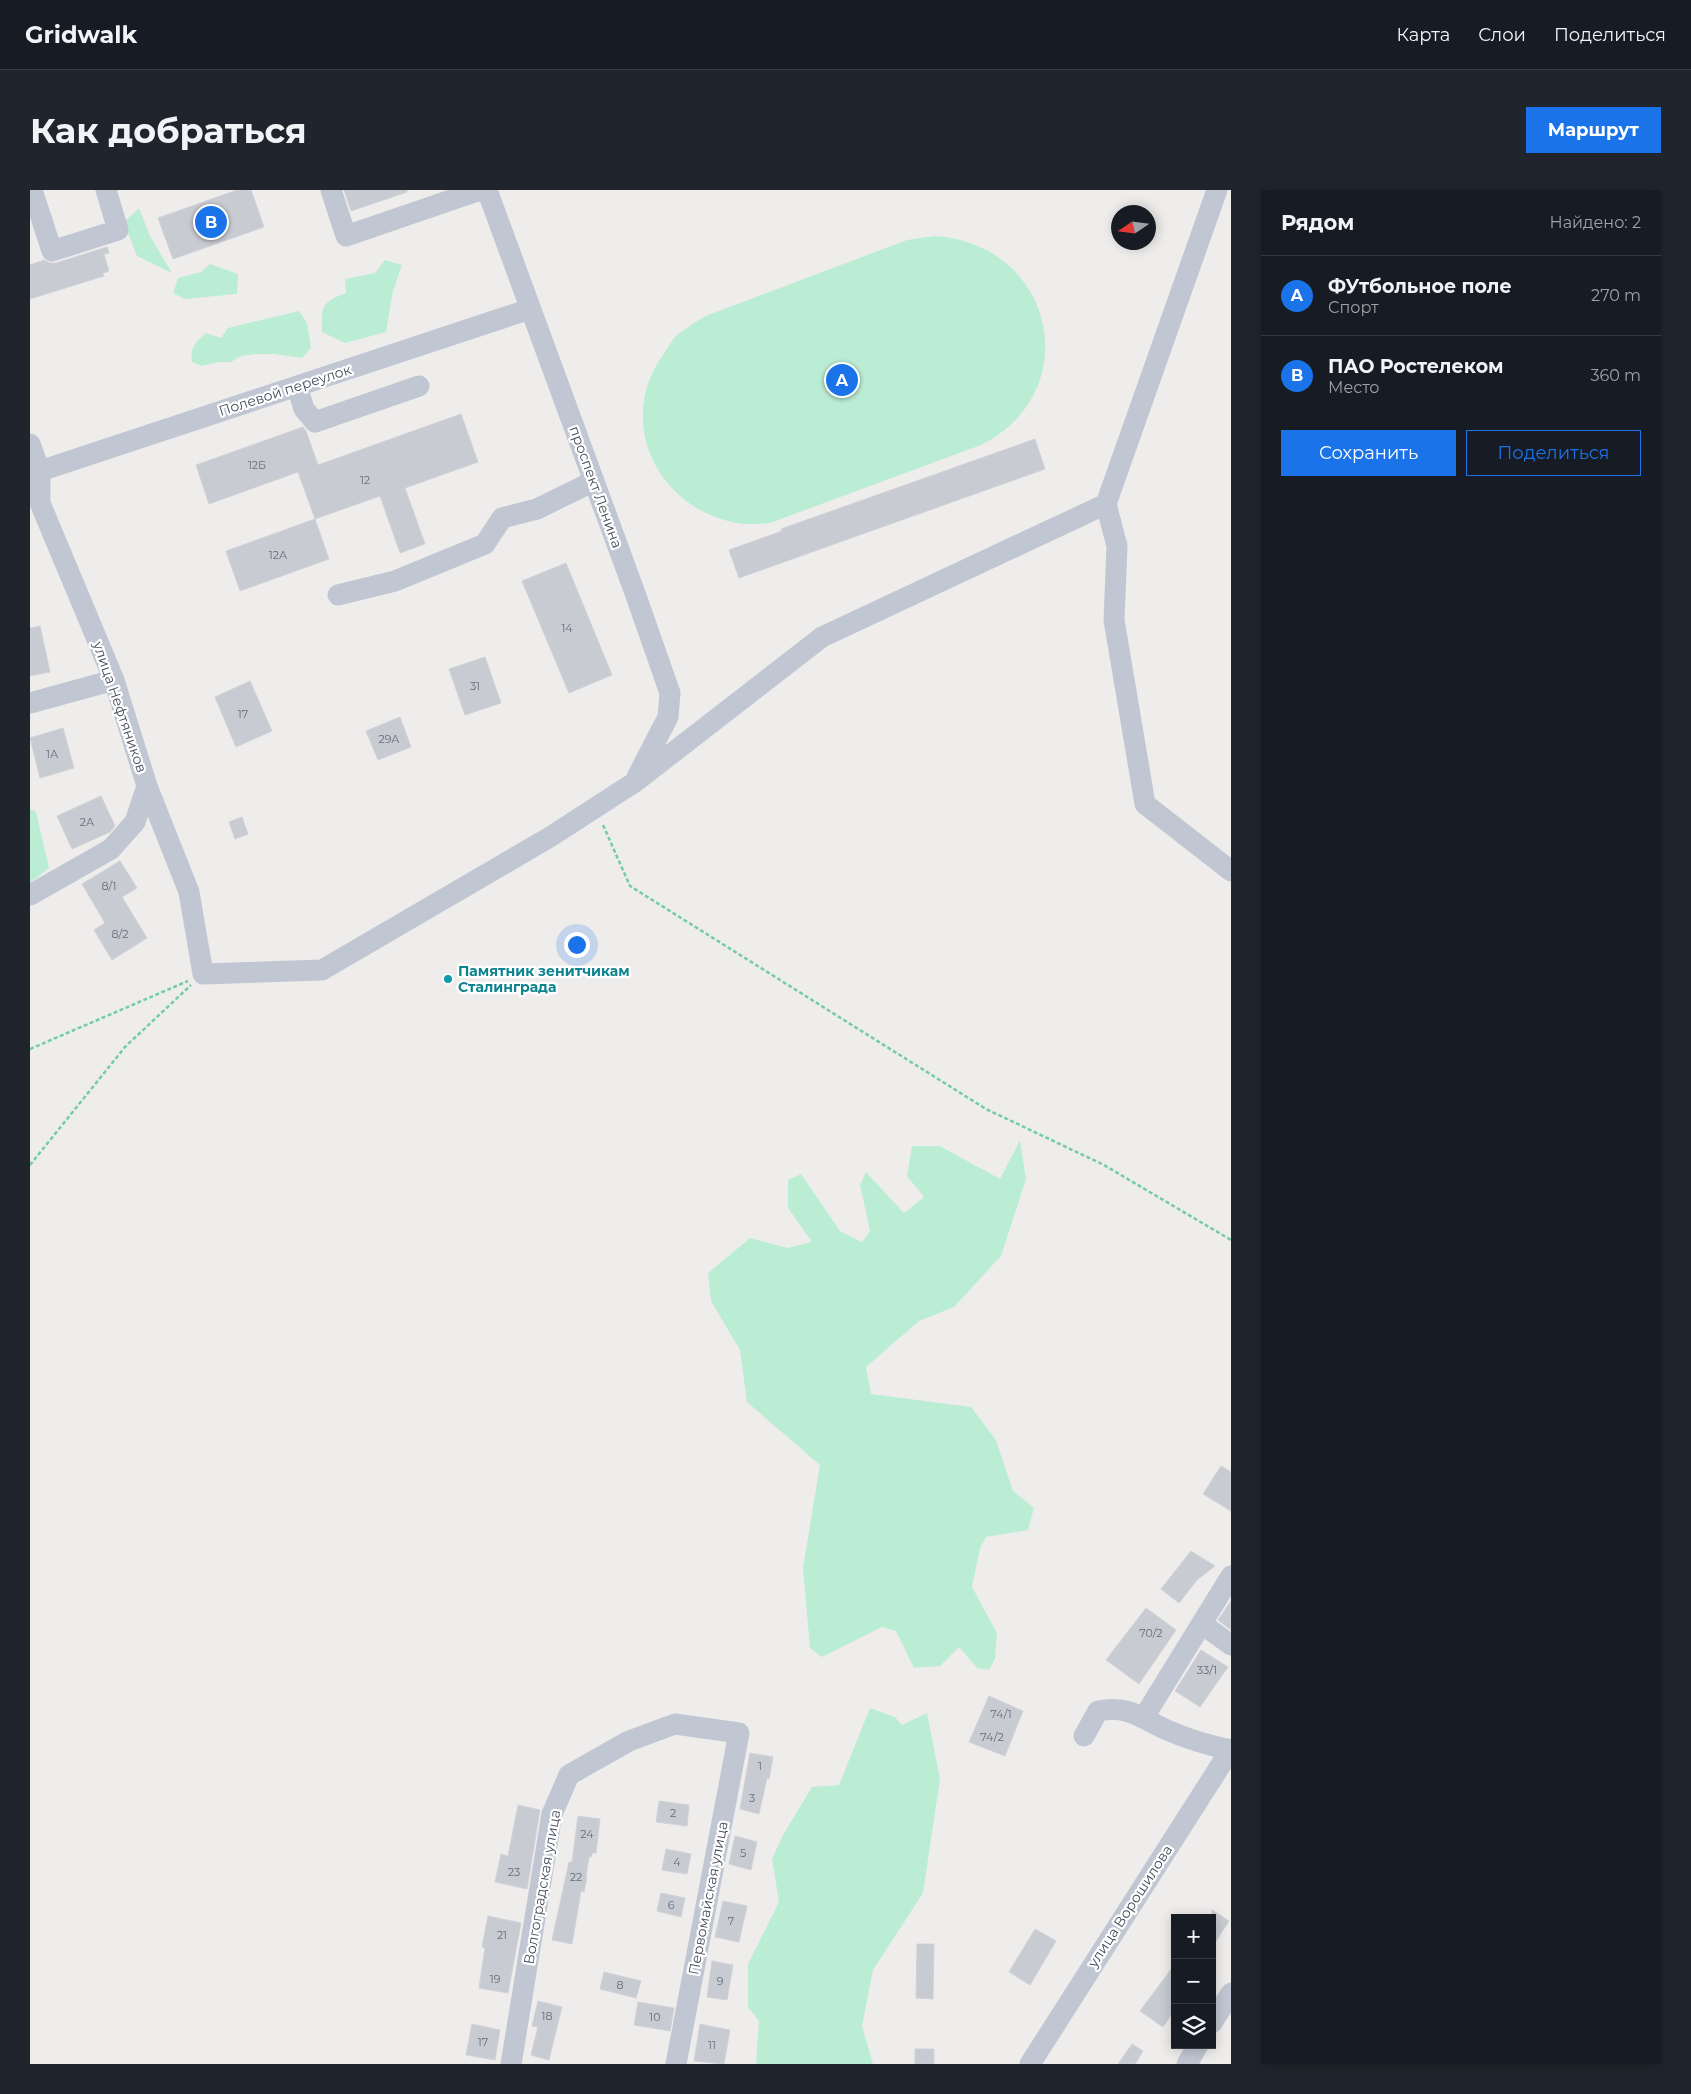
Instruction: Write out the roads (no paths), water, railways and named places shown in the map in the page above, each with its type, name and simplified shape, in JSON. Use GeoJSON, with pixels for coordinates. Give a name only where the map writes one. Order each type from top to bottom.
{"type":"FeatureCollection","features":[{"type":"Feature","properties":{"kind":"street"},"geometry":{"type":"LineString","coordinates":[[32,190],[52,251],[118,230],[106,190]]}},
{"type":"Feature","properties":{"kind":"street"},"geometry":{"type":"LineString","coordinates":[[331,190],[346,236],[480,190]]}},
{"type":"Feature","properties":{"kind":"street","name":"проспект Ленина"},"geometry":{"type":"LineString","coordinates":[[487,190],[670,693],[668,717],[635,782]]}},
{"type":"Feature","properties":{"kind":"street"},"geometry":{"type":"LineString","coordinates":[[1217,190],[1106,504],[1117,546],[1114,620],[1145,804],[1231,871]]}},
{"type":"Feature","properties":{"kind":"street","name":"Полевой переулок"},"geometry":{"type":"LineString","coordinates":[[40,471],[530,309]]}},
{"type":"Feature","properties":{"kind":"street"},"geometry":{"type":"LineString","coordinates":[[297,386],[304,409],[315,422],[419,386]]}},
{"type":"Feature","properties":{"kind":"street","name":"улица Нефтяников"},"geometry":{"type":"LineString","coordinates":[[30,444],[40,471],[35,505],[114,680],[147,786],[189,892],[203,974],[322,970],[550,837],[635,782]]}},
{"type":"Feature","properties":{"kind":"street"},"geometry":{"type":"LineString","coordinates":[[338,595],[395,581],[485,544],[502,518],[538,509],[594,481]]}},
{"type":"Feature","properties":{"kind":"street"},"geometry":{"type":"LineString","coordinates":[[635,782],[822,637],[1106,504]]}},
{"type":"Feature","properties":{"kind":"street"},"geometry":{"type":"LineString","coordinates":[[30,703],[114,680]]}},
{"type":"Feature","properties":{"kind":"street"},"geometry":{"type":"LineString","coordinates":[[30,895],[111,849],[135,822],[147,786]]}},
{"type":"Feature","properties":{"kind":"street"},"geometry":{"type":"LineString","coordinates":[[1144,1717],[1231,1576]]}},
{"type":"Feature","properties":{"kind":"street"},"geometry":{"type":"LineString","coordinates":[[1202,1624],[1231,1645]]}},
{"type":"Feature","properties":{"kind":"street"},"geometry":{"type":"LineString","coordinates":[[1084,1736],[1098,1711],[1116,1708],[1144,1717],[1166,1729],[1201,1743],[1230,1749]]}},
{"type":"Feature","properties":{"kind":"street","name":"Волгоградская улица"},"geometry":{"type":"LineString","coordinates":[[511,2064],[552,1814],[569,1775],[629,1740],[675,1724],[739,1733]]}},
{"type":"Feature","properties":{"kind":"street","name":"Первомайская улица"},"geometry":{"type":"LineString","coordinates":[[676,2064],[739,1733]]}},
{"type":"Feature","properties":{"kind":"street","name":"улица Ворошилова"},"geometry":{"type":"LineString","coordinates":[[1030,2064],[1230,1749]]}},
{"type":"Feature","properties":{"kind":"street"},"geometry":{"type":"LineString","coordinates":[[1216,2017],[1231,1993]]}},
{"type":"Feature","properties":{"kind":"street"},"geometry":{"type":"LineString","coordinates":[[1187,2064],[1196,2049]]}},
{"type":"Feature","properties":{"kind":"place","name":"ПАО Ростелеком"},"geometry":{"type":"Point","coordinates":[211,222]}},
{"type":"Feature","properties":{"kind":"place","name":"ФУтбольное поле"},"geometry":{"type":"Point","coordinates":[842,380]}},
{"type":"Feature","properties":{"kind":"place","name":"Памятник зенитчикам Сталинграда"},"geometry":{"type":"Point","coordinates":[448,979]}}]}
